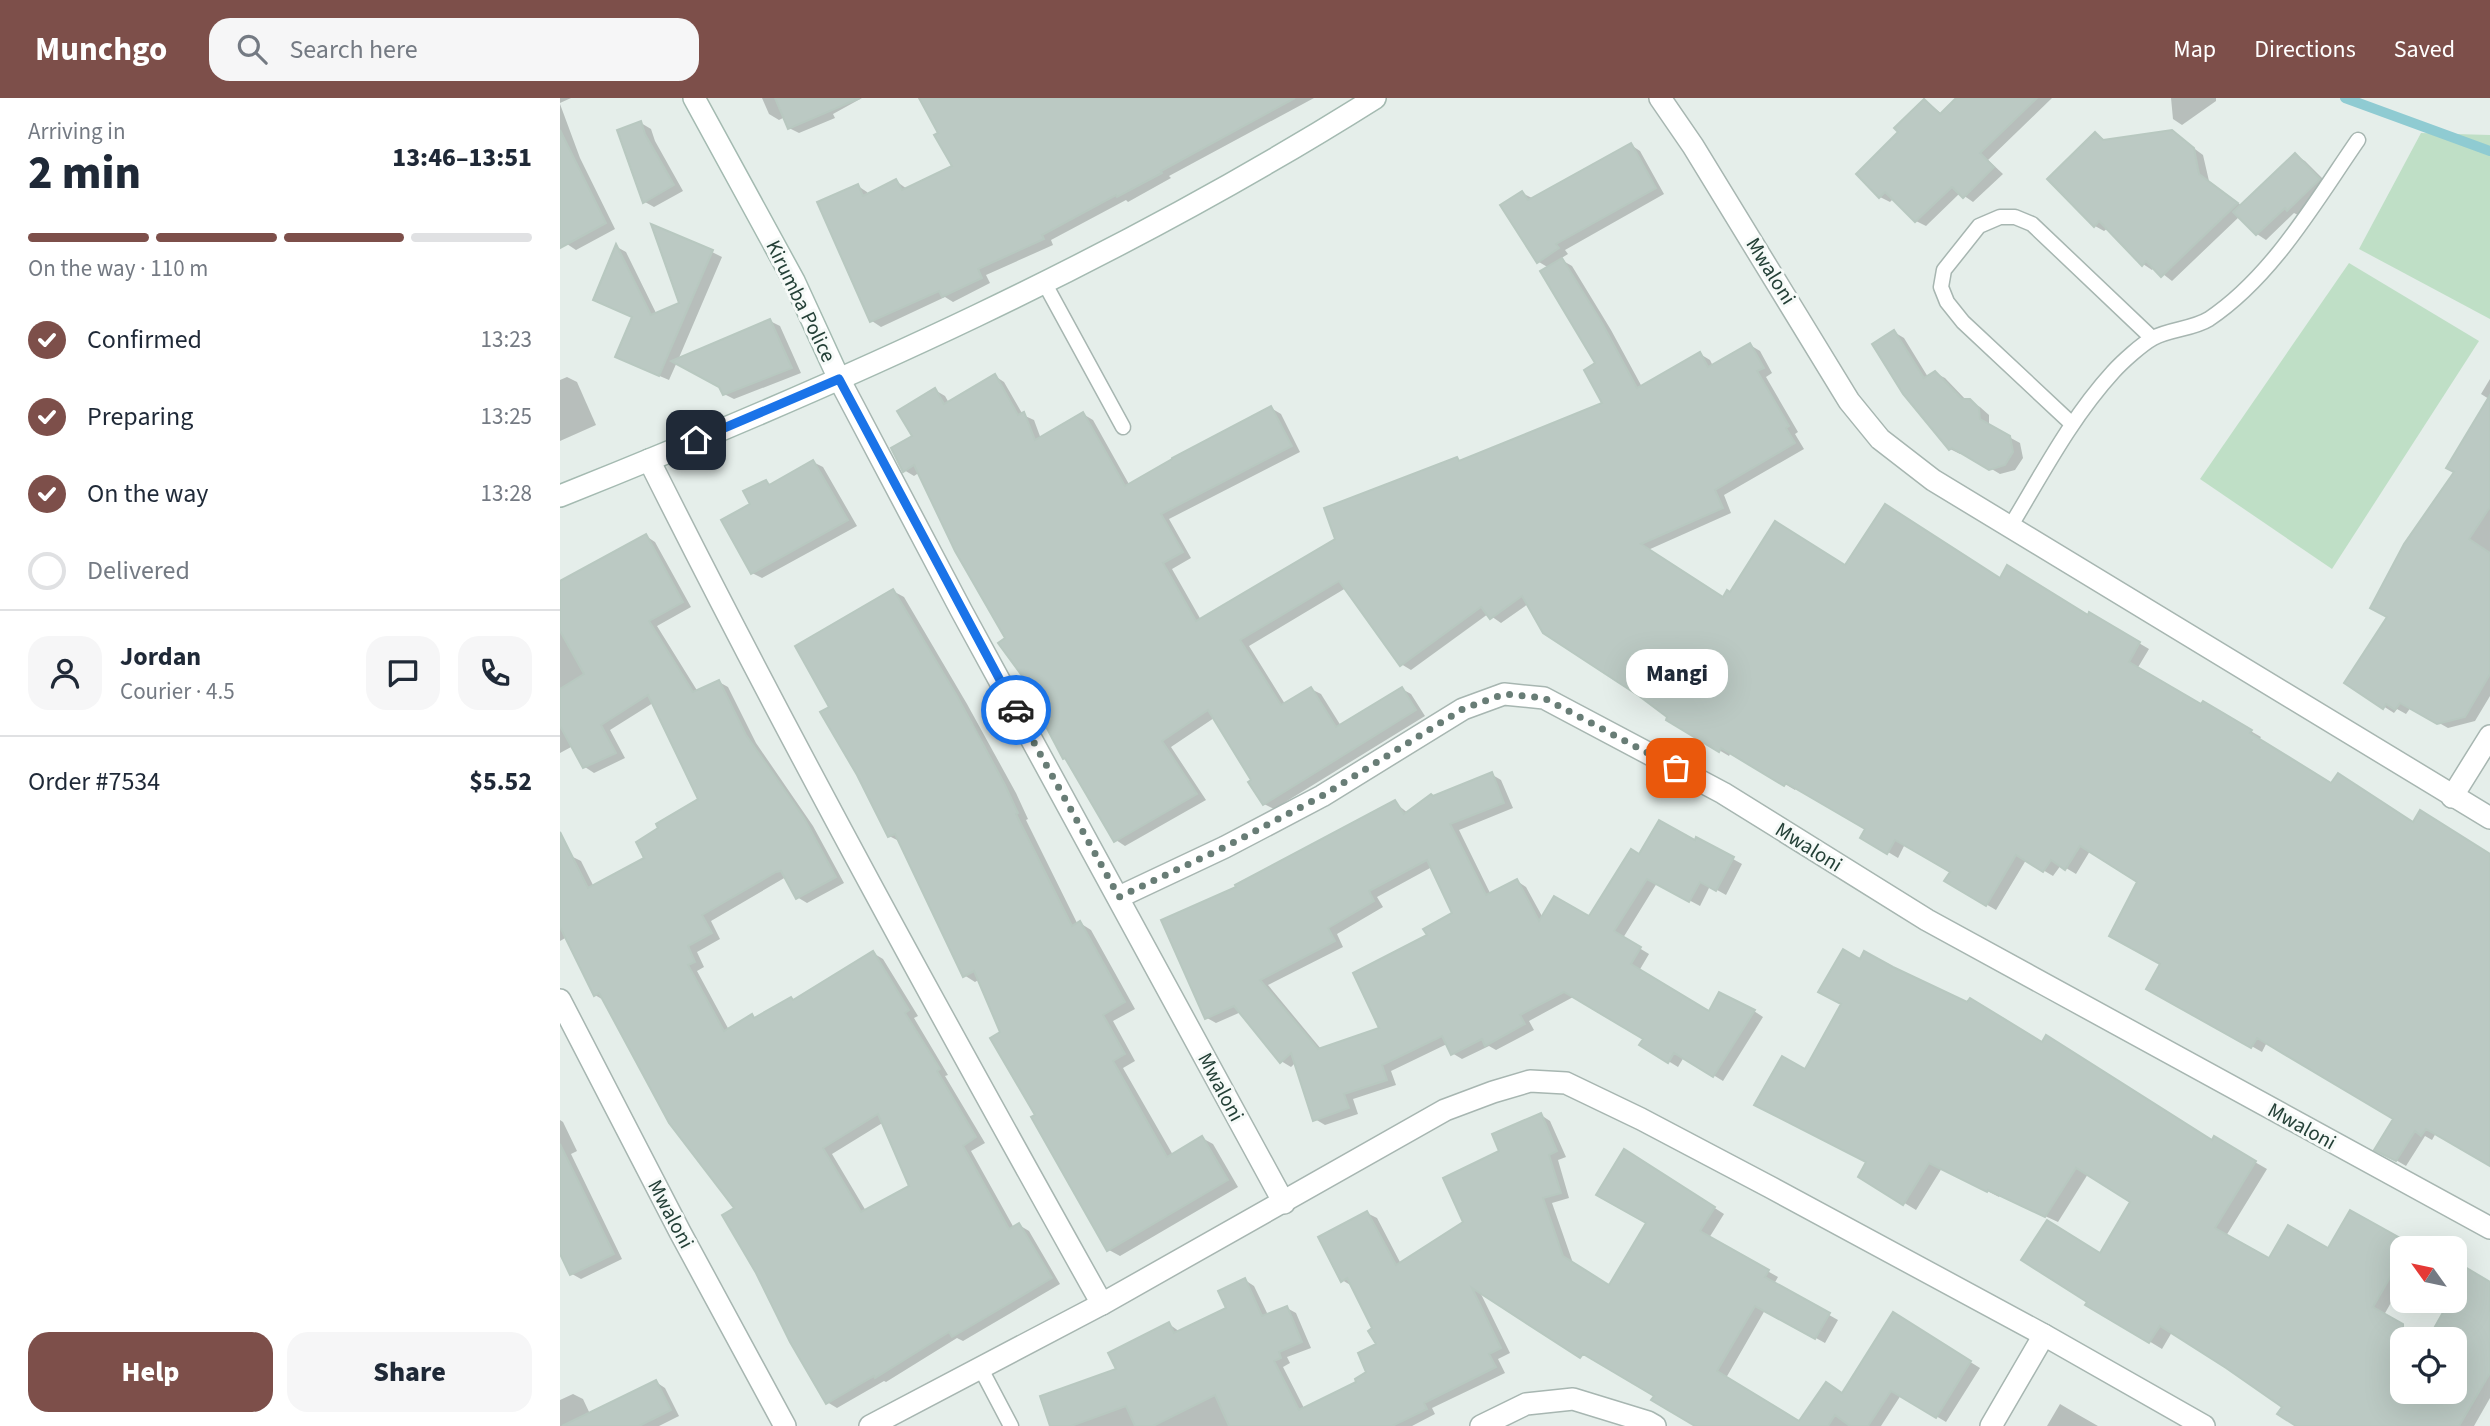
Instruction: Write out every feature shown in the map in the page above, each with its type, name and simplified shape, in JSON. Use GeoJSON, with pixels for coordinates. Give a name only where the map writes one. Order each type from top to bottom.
{"type":"FeatureCollection","features":[{"type":"Feature","properties":{"kind":"street","name":"Kirumba Police"},"geometry":{"type":"LineString","coordinates":[[694,98],[794,281],[839,379],[1045,284],[1199,203],[1375,98]]}},
{"type":"Feature","properties":{"kind":"street","name":"Mwaloni"},"geometry":{"type":"LineString","coordinates":[[1660,98],[1693,146],[1849,401],[1880,439],[1933,480],[2490,818]]}},
{"type":"Feature","properties":{"kind":"street"},"geometry":{"type":"LineString","coordinates":[[560,496],[839,379]]}},
{"type":"Feature","properties":{"kind":"street","name":"Mwaloni"},"geometry":{"type":"LineString","coordinates":[[839,379],[961,610],[1284,1203]]}},
{"type":"Feature","properties":{"kind":"street"},"geometry":{"type":"LineString","coordinates":[[649,460],[726,615],[814,782],[1102,1304]]}},
{"type":"Feature","properties":{"kind":"street","name":"Mwaloni"},"geometry":{"type":"LineString","coordinates":[[1119,897],[1225,847],[1322,796],[1463,709],[1504,694],[1544,698],[1723,793],[1927,920],[2490,1228]]}},
{"type":"Feature","properties":{"kind":"street"},"geometry":{"type":"LineString","coordinates":[[2452,797],[2490,736]]}},
{"type":"Feature","properties":{"kind":"street","name":"Mwaloni"},"geometry":{"type":"LineString","coordinates":[[560,1000],[680,1232],[785,1426]]}},
{"type":"Feature","properties":{"kind":"street"},"geometry":{"type":"LineString","coordinates":[[870,1426],[1102,1304],[1445,1110],[1493,1091],[1530,1081],[1566,1083],[1653,1125],[2044,1335],[2204,1426]]}},
{"type":"Feature","properties":{"kind":"street"},"geometry":{"type":"LineString","coordinates":[[1991,1426],[2044,1335]]}},
{"type":"Feature","properties":{"kind":"street"},"geometry":{"type":"LineString","coordinates":[[1481,1426],[1526,1404],[1573,1399],[1655,1426]]}},
{"type":"Feature","properties":{"kind":"lane"},"geometry":{"type":"LineString","coordinates":[[2010,527],[2072,424],[2114,371],[2152,338],[2206,320],[2262,272],[2293,233],[2358,140]]}},
{"type":"Feature","properties":{"kind":"lane"},"geometry":{"type":"LineString","coordinates":[[2072,424],[1962,323],[1947,302],[1941,287],[1944,270],[1979,226],[2000,216],[2015,217],[2032,224],[2152,338]]}},
{"type":"Feature","properties":{"kind":"lane"},"geometry":{"type":"LineString","coordinates":[[1045,284],[1124,426]]}},
{"type":"Feature","properties":{"kind":"lane"},"geometry":{"type":"LineString","coordinates":[[981,1369],[1011,1426]]}},
{"type":"Feature","properties":{"kind":"green space"},"geometry":{"type":"Polygon","coordinates":[[[2421,133],[2490,135],[2490,319],[2359,249],[2421,133]]]}},
{"type":"Feature","properties":{"kind":"green space"},"geometry":{"type":"Polygon","coordinates":[[[2349,263],[2479,341],[2332,569],[2200,479],[2349,263]]]}},
{"type":"Feature","properties":{"kind":"building"},"geometry":{"type":"Polygon","coordinates":[[[775,98],[860,98],[788,129],[775,98]]]}},
{"type":"Feature","properties":{"kind":"building"},"geometry":{"type":"Polygon","coordinates":[[[919,98],[1295,98],[1161,171],[1162,173],[1042,235],[1044,239],[978,269],[982,278],[942,297],[939,291],[870,322],[817,202],[858,184],[863,196],[896,179],[902,190],[952,166],[934,135],[938,133],[919,98]]]}},
{"type":"Feature","properties":{"kind":"building"},"geometry":{"type":"Polygon","coordinates":[[[1956,98],[2037,98],[1980,153],[1994,167],[1963,198],[1952,187],[1915,222],[1885,192],[1879,198],[1856,174],[1898,132],[1894,128],[1924,99],[1940,114],[1956,98]]]}},
{"type":"Feature","properties":{"kind":"building"},"geometry":{"type":"Polygon","coordinates":[[[641,121],[645,134],[674,185],[643,203],[617,130],[641,121]]]}},
{"type":"Feature","properties":{"kind":"building"},"geometry":{"type":"Polygon","coordinates":[[[560,130],[606,223],[560,248],[560,130]]]}},
{"type":"Feature","properties":{"kind":"building"},"geometry":{"type":"Polygon","coordinates":[[[2172,130],[2194,148],[2199,174],[2238,203],[2161,277],[2146,261],[2142,266],[2099,221],[2094,227],[2047,179],[2095,132],[2103,140],[2172,130]]]}},
{"type":"Feature","properties":{"kind":"building"},"geometry":{"type":"Polygon","coordinates":[[[1631,143],[1656,188],[1556,244],[1559,248],[1537,263],[1500,205],[1522,191],[1528,200],[1631,143]]]}},
{"type":"Feature","properties":{"kind":"building"},"geometry":{"type":"Polygon","coordinates":[[[2295,153],[2320,179],[2287,211],[2285,208],[2256,235],[2233,212],[2295,153]]]}},
{"type":"Feature","properties":{"kind":"building"},"geometry":{"type":"Polygon","coordinates":[[[651,224],[713,250],[659,376],[615,357],[632,317],[593,300],[616,244],[651,315],[679,303],[651,224]]]}},
{"type":"Feature","properties":{"kind":"building"},"geometry":{"type":"Polygon","coordinates":[[[1562,258],[1602,323],[1637,388],[1700,352],[1708,367],[1750,343],[1764,368],[1757,371],[1789,426],[1786,428],[1795,443],[1715,490],[1723,508],[1641,544],[1723,597],[1727,590],[1730,592],[1775,521],[1845,565],[1885,504],[2000,578],[2007,565],[2088,615],[2089,612],[2140,642],[2129,662],[2252,730],[2250,733],[2331,783],[2338,773],[2413,822],[2420,810],[2490,854],[2490,1166],[2426,1129],[2421,1136],[2415,1131],[2396,1161],[2374,1150],[2393,1119],[2257,1038],[2251,1048],[2146,989],[2160,964],[2109,936],[2137,882],[2080,846],[2065,870],[2051,860],[2043,872],[2016,855],[1986,906],[1944,881],[1950,872],[1895,840],[1887,854],[1860,838],[1865,829],[1786,783],[1784,786],[1721,748],[1719,752],[1666,720],[1667,717],[1639,696],[1543,633],[1522,596],[1490,619],[1481,607],[1400,666],[1339,581],[1240,640],[1281,705],[1311,687],[1336,727],[1402,687],[1416,710],[1263,805],[1248,782],[1251,780],[1208,710],[1162,741],[1197,794],[1114,842],[1065,758],[1063,759],[1033,702],[1039,699],[998,643],[1005,638],[955,551],[914,465],[903,472],[891,448],[912,436],[897,411],[935,388],[944,404],[995,374],[1018,415],[1024,412],[1035,440],[1083,412],[1125,486],[1271,406],[1292,446],[1161,514],[1183,552],[1163,563],[1196,621],[1335,539],[1324,508],[1457,457],[1459,461],[1602,403],[1584,370],[1595,363],[1540,271],[1562,258]]]}},
{"type":"Feature","properties":{"kind":"building"},"geometry":{"type":"Polygon","coordinates":[[[770,319],[792,368],[723,395],[719,387],[671,361],[770,319]]]}},
{"type":"Feature","properties":{"kind":"building"},"geometry":{"type":"Polygon","coordinates":[[[1894,330],[1924,378],[1935,371],[1962,399],[1970,399],[1979,408],[1980,419],[2010,436],[2013,452],[2005,465],[1989,470],[1952,448],[1949,450],[1903,394],[1872,344],[1894,330]]]}},
{"type":"Feature","properties":{"kind":"building"},"geometry":{"type":"Polygon","coordinates":[[[2490,395],[2490,507],[2469,539],[2490,553],[2490,674],[2465,717],[2437,724],[2400,703],[2395,710],[2386,704],[2383,709],[2344,683],[2387,617],[2370,608],[2404,544],[2454,472],[2446,468],[2490,395]]]}},
{"type":"Feature","properties":{"kind":"building"},"geometry":{"type":"Polygon","coordinates":[[[813,460],[848,520],[751,574],[721,520],[750,504],[743,491],[766,480],[769,485],[813,460]]]}},
{"type":"Feature","properties":{"kind":"building"},"geometry":{"type":"Polygon","coordinates":[[[646,534],[683,602],[649,621],[693,692],[719,680],[746,735],[804,818],[836,877],[796,899],[781,871],[776,872],[702,915],[712,933],[688,946],[695,962],[688,965],[724,1031],[752,1014],[754,1018],[791,997],[793,1000],[873,951],[909,1010],[905,1013],[940,1069],[937,1071],[976,1137],[963,1146],[1009,1229],[1019,1223],[1052,1278],[952,1337],[949,1332],[875,1378],[874,1376],[826,1404],[722,1215],[734,1208],[669,1123],[599,993],[594,996],[560,927],[560,832],[588,888],[644,858],[636,842],[658,828],[656,824],[698,799],[648,695],[601,725],[616,753],[583,768],[560,726],[560,689],[584,674],[560,631],[560,581],[646,534]],[[878,1114],[823,1148],[861,1212],[909,1186],[878,1114]]]}},
{"type":"Feature","properties":{"kind":"building"},"geometry":{"type":"Polygon","coordinates":[[[893,589],[957,696],[1005,785],[1018,813],[1016,814],[1072,926],[1080,921],[1125,1002],[1103,1015],[1125,1054],[1113,1061],[1167,1157],[1202,1136],[1228,1180],[1107,1251],[1031,1117],[1035,1115],[990,1038],[1000,1032],[974,971],[963,977],[895,834],[888,837],[857,775],[820,712],[829,707],[795,646],[893,589]]]}},
{"type":"Feature","properties":{"kind":"building"},"geometry":{"type":"Polygon","coordinates":[[[1492,772],[1504,803],[1450,824],[1486,895],[1517,879],[1539,921],[1554,896],[1589,916],[1631,849],[1639,854],[1659,820],[1734,857],[1716,891],[1700,882],[1689,902],[1647,879],[1614,931],[1641,947],[1631,964],[1709,1011],[1719,992],[1755,1010],[1713,1077],[1674,1053],[1668,1063],[1639,1045],[1643,1039],[1564,992],[1520,1015],[1525,1024],[1485,1046],[1482,1039],[1451,1055],[1442,1036],[1382,1065],[1387,1080],[1344,1094],[1349,1108],[1313,1121],[1291,1053],[1280,1063],[1234,1006],[1205,1019],[1161,920],[1236,887],[1235,885],[1395,800],[1404,814],[1431,794],[1433,796],[1492,772]],[[1427,860],[1369,891],[1374,901],[1328,928],[1335,941],[1260,980],[1318,1049],[1379,1028],[1353,973],[1427,935],[1423,929],[1452,913],[1427,860]]]}},
{"type":"Feature","properties":{"kind":"building"},"geometry":{"type":"Polygon","coordinates":[[[1843,949],[1860,959],[1864,951],[1967,1002],[1970,998],[2042,1042],[2046,1035],[2212,1140],[2214,1136],[2256,1161],[2215,1228],[2269,1258],[2288,1225],[2328,1248],[2350,1210],[2396,1236],[2390,1236],[2390,1278],[2373,1307],[2403,1324],[2403,1327],[2390,1327],[2390,1404],[2467,1404],[2467,1327],[2435,1327],[2443,1313],[2468,1312],[2468,1269],[2490,1282],[2490,1373],[2459,1426],[2296,1426],[2277,1414],[2282,1407],[2160,1326],[2149,1343],[2085,1305],[2087,1302],[2021,1260],[2047,1220],[2100,1253],[2130,1202],[2076,1168],[2045,1217],[1929,1163],[1903,1205],[1858,1177],[1866,1162],[1754,1105],[1782,1056],[1805,1069],[1841,1004],[1818,992],[1843,949]]]}},
{"type":"Feature","properties":{"kind":"building"},"geometry":{"type":"Polygon","coordinates":[[[1541,1113],[1557,1151],[1549,1155],[1561,1193],[1543,1198],[1563,1256],[1609,1285],[1646,1223],[1596,1195],[1624,1149],[1715,1207],[1700,1231],[1769,1270],[1765,1277],[1830,1313],[1815,1339],[1755,1306],[1717,1371],[1799,1421],[1826,1382],[1842,1393],[1893,1312],[1971,1361],[1936,1418],[1891,1391],[1868,1426],[1850,1426],[1835,1415],[1828,1426],[1695,1426],[1651,1400],[1654,1396],[1583,1354],[1580,1358],[1472,1288],[1501,1348],[1489,1354],[1496,1367],[1424,1403],[1427,1409],[1392,1426],[1229,1426],[1215,1395],[1153,1426],[1135,1426],[1126,1406],[1071,1426],[1050,1426],[1040,1396],[1116,1369],[1108,1353],[1169,1322],[1174,1333],[1226,1308],[1218,1291],[1245,1278],[1262,1316],[1287,1306],[1302,1342],[1279,1352],[1281,1358],[1274,1361],[1299,1410],[1356,1382],[1355,1379],[1366,1372],[1358,1353],[1376,1344],[1368,1331],[1372,1328],[1347,1278],[1341,1282],[1318,1237],[1367,1211],[1396,1265],[1463,1222],[1443,1178],[1499,1151],[1492,1134],[1541,1113]]]}},
{"type":"Feature","properties":{"kind":"building"},"geometry":{"type":"Polygon","coordinates":[[[560,1144],[614,1254],[570,1275],[560,1254],[560,1144]]]}},
{"type":"Feature","properties":{"kind":"building"},"geometry":{"type":"Polygon","coordinates":[[[656,1380],[671,1410],[639,1426],[562,1426],[656,1380]]]}},
{"type":"Feature","properties":{"kind":"waterway"},"geometry":{"type":"LineString","coordinates":[[2345,98],[2490,151]]}},
{"type":"Feature","properties":{"kind":"way so far"},"geometry":{"type":"LineString","coordinates":[[1016,710],[1119,897],[1225,847],[1322,796],[1463,709],[1504,694],[1544,698],[1676,768]]}},
{"type":"Feature","properties":{"kind":"place","name":"Mangi"},"geometry":{"type":"Point","coordinates":[1676,768]}},
{"type":"Feature","properties":{"kind":"route"},"geometry":{"type":"LineString","coordinates":[[696,440],[839,379],[1016,710]]}}]}
